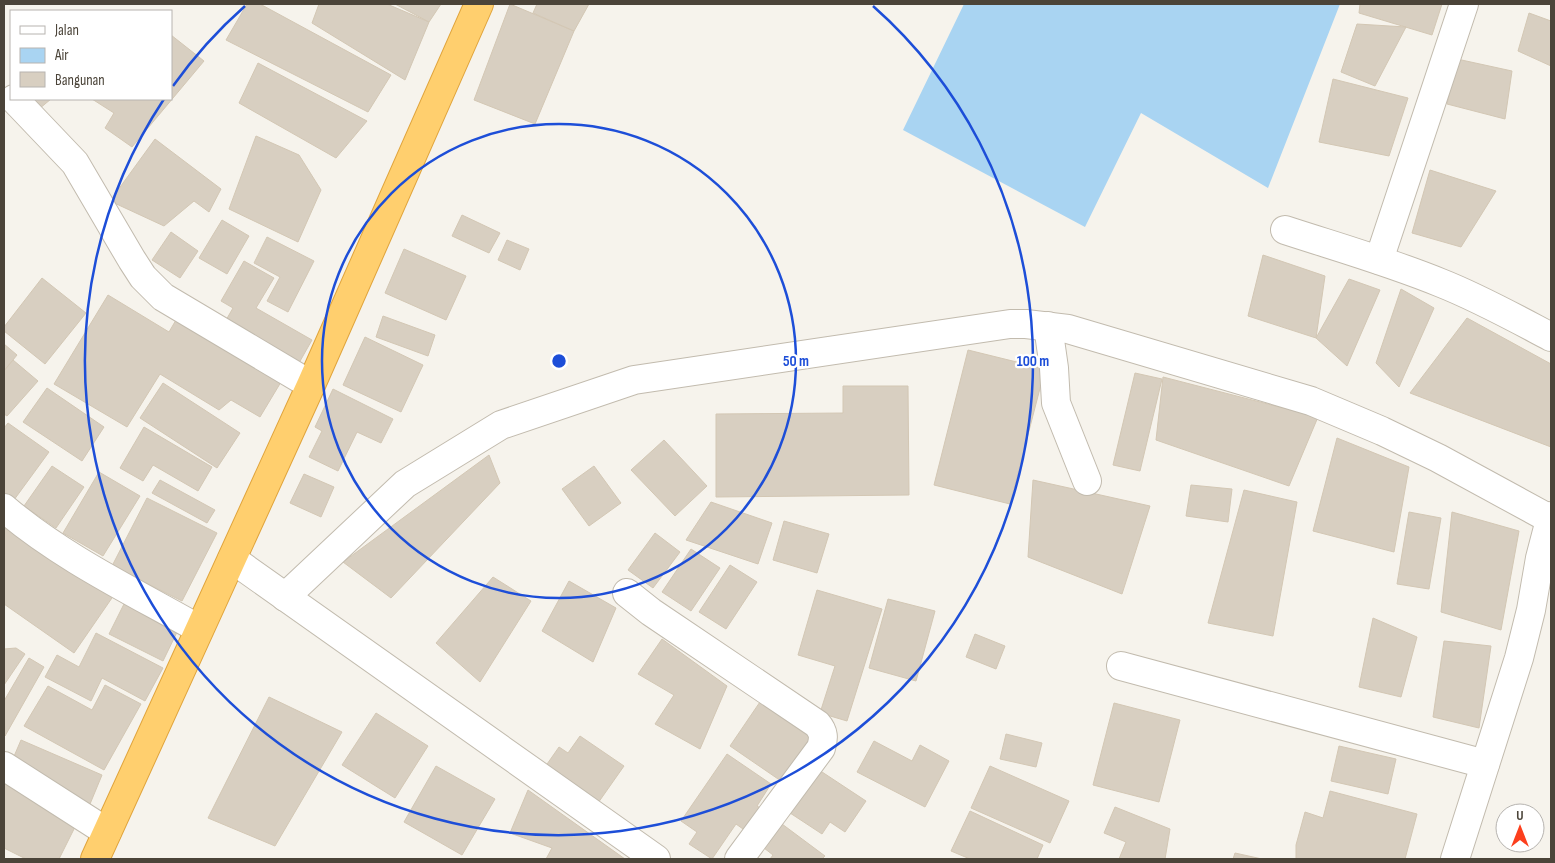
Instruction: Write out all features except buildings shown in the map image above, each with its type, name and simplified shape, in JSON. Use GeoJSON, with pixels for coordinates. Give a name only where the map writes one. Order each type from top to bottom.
{"type":"FeatureCollection","features":[{"type":"Feature","properties":{"kind":"highway"},"geometry":{"type":"LineString","coordinates":[[95,859],[311,385],[479,4]]}},
{"type":"Feature","properties":{"kind":"street"},"geometry":{"type":"LineString","coordinates":[[1379,260],[1464,4]]}},
{"type":"Feature","properties":{"kind":"street"},"geometry":{"type":"LineString","coordinates":[[15,100],[76,162],[132,260],[143,277],[163,297],[311,385]]}},
{"type":"Feature","properties":{"kind":"street"},"geometry":{"type":"LineString","coordinates":[[1285,230],[1379,260],[1467,294],[1551,337]]}},
{"type":"Feature","properties":{"kind":"street"},"geometry":{"type":"LineString","coordinates":[[285,597],[406,484],[501,425],[634,380],[1010,324],[1048,326],[1076,331],[1311,401],[1382,431],[1438,458],[1551,518],[1546,563],[1525,638],[1455,859]]}},
{"type":"Feature","properties":{"kind":"street"},"geometry":{"type":"LineString","coordinates":[[1048,326],[1054,368],[1056,403],[1087,481]]}},
{"type":"Feature","properties":{"kind":"street"},"geometry":{"type":"LineString","coordinates":[[4,508],[26,526],[80,560],[200,629]]}},
{"type":"Feature","properties":{"kind":"street"},"geometry":{"type":"LineString","coordinates":[[232,559],[656,859]]}},
{"type":"Feature","properties":{"kind":"street"},"geometry":{"type":"LineString","coordinates":[[627,593],[651,612],[817,724],[822,730],[824,738],[821,748],[739,859]]}},
{"type":"Feature","properties":{"kind":"street"},"geometry":{"type":"LineString","coordinates":[[1121,666],[1485,764]]}},
{"type":"Feature","properties":{"kind":"street"},"geometry":{"type":"LineString","coordinates":[[4,766],[107,832]]}},
{"type":"Feature","properties":{"kind":"water"},"geometry":{"type":"Polygon","coordinates":[[[964,4],[1340,4],[1268,188],[1141,113],[1085,227],[903,130],[964,4]]]}}]}
